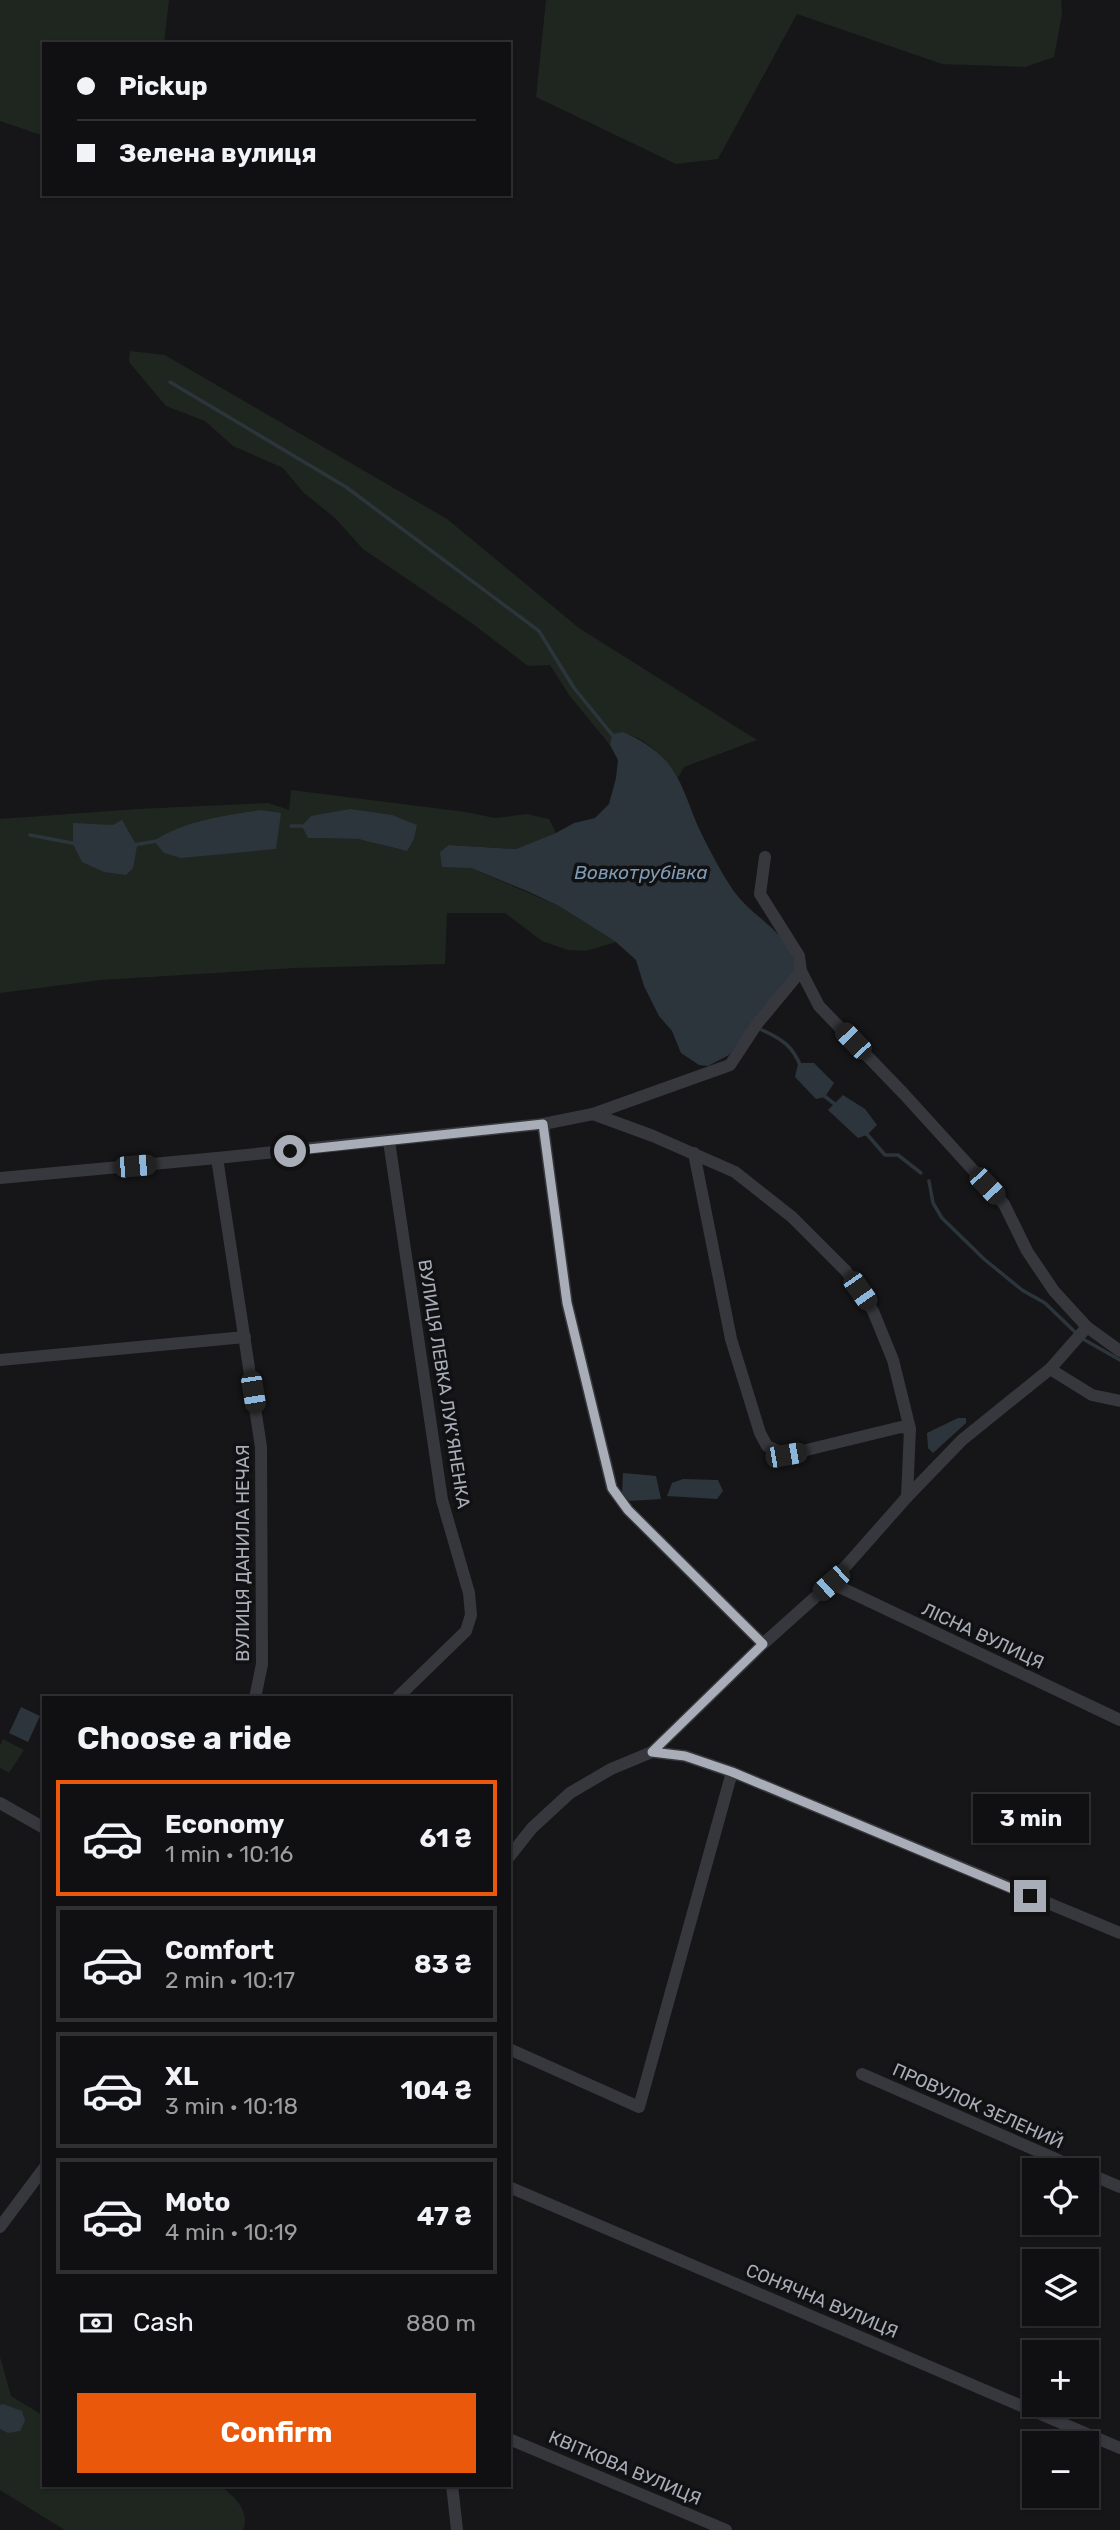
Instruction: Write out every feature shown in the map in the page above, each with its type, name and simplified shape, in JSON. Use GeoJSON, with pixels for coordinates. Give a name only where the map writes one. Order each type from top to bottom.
{"type":"FeatureCollection","features":[{"type":"Feature","properties":{"kind":"street"},"geometry":{"type":"LineString","coordinates":[[765,857],[760,894],[799,956],[801,971],[819,1006],[1004,1204],[1027,1251],[1054,1291],[1087,1327],[1120,1352]]}},
{"type":"Feature","properties":{"kind":"street"},"geometry":{"type":"LineString","coordinates":[[0,1178],[389,1141],[543,1124],[593,1114],[730,1065],[757,1024],[801,971]]}},
{"type":"Feature","properties":{"kind":"street"},"geometry":{"type":"LineString","coordinates":[[593,1114],[735,1172],[792,1217],[846,1271],[873,1311],[893,1360],[910,1429],[907,1497]]}},
{"type":"Feature","properties":{"kind":"street"},"geometry":{"type":"LineString","coordinates":[[543,1124],[567,1303],[612,1488],[628,1510],[763,1644]]}},
{"type":"Feature","properties":{"kind":"street","name":"ВУЛИЦЯ ЛЕВКА ЛУК'ЯНЕНКА"},"geometry":{"type":"LineString","coordinates":[[389,1141],[442,1500],[469,1593],[471,1615],[467,1631],[399,1696]]}},
{"type":"Feature","properties":{"kind":"street"},"geometry":{"type":"LineString","coordinates":[[694,1153],[731,1339],[760,1433],[767,1446],[786,1455],[901,1427],[910,1429]]}},
{"type":"Feature","properties":{"kind":"street","name":"ВУЛИЦЯ ДАНИЛА НЕЧАЯ"},"geometry":{"type":"LineString","coordinates":[[216,1158],[261,1447],[262,1664],[255,1696]]}},
{"type":"Feature","properties":{"kind":"street"},"geometry":{"type":"LineString","coordinates":[[511,1854],[532,1828],[570,1793],[611,1769],[652,1752],[763,1644],[831,1583],[962,1440],[1050,1369],[1087,1327]]}},
{"type":"Feature","properties":{"kind":"street"},"geometry":{"type":"LineString","coordinates":[[0,1360],[245,1337]]}},
{"type":"Feature","properties":{"kind":"street"},"geometry":{"type":"LineString","coordinates":[[1050,1369],[1092,1395],[1120,1401]]}},
{"type":"Feature","properties":{"kind":"street","name":"ЛІСНА ВУЛИЦЯ"},"geometry":{"type":"LineString","coordinates":[[831,1583],[1120,1720]]}},
{"type":"Feature","properties":{"kind":"street"},"geometry":{"type":"LineString","coordinates":[[652,1752],[685,1756],[732,1772],[1120,1933]]}},
{"type":"Feature","properties":{"kind":"street"},"geometry":{"type":"LineString","coordinates":[[511,2050],[639,2108],[732,1772]]}},
{"type":"Feature","properties":{"kind":"street"},"geometry":{"type":"LineString","coordinates":[[0,1803],[42,1827]]}},
{"type":"Feature","properties":{"kind":"street","name":"ПРОВУЛОК ЗЕЛЕНИЙ"},"geometry":{"type":"LineString","coordinates":[[862,2074],[1053,2158]]}},
{"type":"Feature","properties":{"kind":"street"},"geometry":{"type":"LineString","coordinates":[[0,2227],[42,2171]]}},
{"type":"Feature","properties":{"kind":"street"},"geometry":{"type":"LineString","coordinates":[[1099,2178],[1120,2187]]}},
{"type":"Feature","properties":{"kind":"street","name":"СОНЯЧНА ВУЛИЦЯ"},"geometry":{"type":"LineString","coordinates":[[511,2188],[1120,2448]]}},
{"type":"Feature","properties":{"kind":"street","name":"КВІТКОВА ВУЛИЦЯ"},"geometry":{"type":"LineString","coordinates":[[511,2440],[726,2530]]}},
{"type":"Feature","properties":{"kind":"street"},"geometry":{"type":"LineString","coordinates":[[452,2487],[457,2530]]}},
{"type":"Feature","properties":{"kind":"shaded area"},"geometry":{"type":"Polygon","coordinates":[[[0,0],[169,0],[164,42],[42,42],[42,135],[0,121],[0,0]]]}},
{"type":"Feature","properties":{"kind":"shaded area"},"geometry":{"type":"Polygon","coordinates":[[[546,0],[1061,0],[1062,14],[1054,57],[1025,67],[942,64],[797,14],[718,159],[676,164],[536,97],[546,0]]]}},
{"type":"Feature","properties":{"kind":"shaded area"},"geometry":{"type":"Polygon","coordinates":[[[130,351],[165,355],[447,519],[579,628],[757,740],[684,767],[678,778],[642,740],[623,734],[612,734],[610,745],[569,695],[550,665],[528,666],[473,624],[363,549],[335,518],[304,493],[283,468],[233,446],[205,421],[166,406],[129,362],[130,351]]]}},
{"type":"Feature","properties":{"kind":"shaded area"},"geometry":{"type":"Polygon","coordinates":[[[291,790],[495,818],[527,814],[549,819],[556,833],[516,849],[449,845],[471,868],[559,906],[616,942],[586,951],[568,950],[542,941],[505,913],[447,913],[445,964],[295,968],[101,980],[0,993],[0,819],[268,803],[289,810],[291,790]],[[417,825],[308,838],[358,839],[407,851],[417,825]]]}},
{"type":"Feature","properties":{"kind":"shaded area"},"geometry":{"type":"Polygon","coordinates":[[[3,1739],[24,1750],[9,1773],[0,1768],[0,1745],[3,1739]]]}},
{"type":"Feature","properties":{"kind":"shaded area"},"geometry":{"type":"Polygon","coordinates":[[[0,2357],[11,2396],[42,2415],[42,2487],[221,2487],[243,2510],[245,2523],[243,2530],[65,2530],[0,2490],[0,2357]]]}},
{"type":"Feature","properties":{"kind":"water","name":"Вовкотрубівка"},"geometry":{"type":"Polygon","coordinates":[[[623,732],[652,748],[672,769],[726,879],[745,904],[779,935],[792,954],[796,967],[789,980],[729,1055],[708,1066],[699,1065],[681,1053],[672,1031],[659,1016],[644,986],[636,960],[616,942],[559,906],[527,891],[471,868],[442,867],[440,852],[449,845],[516,849],[574,823],[595,818],[609,804],[616,778],[618,760],[610,745],[612,734],[623,732]]]}},
{"type":"Feature","properties":{"kind":"water"},"geometry":{"type":"Polygon","coordinates":[[[350,809],[392,815],[417,825],[414,839],[407,851],[358,839],[308,838],[302,826],[311,816],[350,809]]]}},
{"type":"Feature","properties":{"kind":"water"},"geometry":{"type":"Polygon","coordinates":[[[261,810],[281,813],[276,849],[181,858],[164,853],[154,841],[192,824],[261,810]]]}},
{"type":"Feature","properties":{"kind":"water"},"geometry":{"type":"Polygon","coordinates":[[[122,820],[137,846],[133,868],[126,875],[104,872],[82,862],[73,844],[73,823],[113,825],[122,820]]]}},
{"type":"Feature","properties":{"kind":"water"},"geometry":{"type":"Polygon","coordinates":[[[814,1063],[834,1083],[825,1097],[816,1099],[795,1077],[798,1064],[814,1063]]]}},
{"type":"Feature","properties":{"kind":"water"},"geometry":{"type":"Polygon","coordinates":[[[843,1095],[865,1109],[877,1125],[867,1135],[858,1138],[828,1110],[843,1095]]]}},
{"type":"Feature","properties":{"kind":"water"},"geometry":{"type":"Polygon","coordinates":[[[958,1418],[966,1418],[966,1423],[933,1453],[928,1448],[927,1433],[958,1418]]]}},
{"type":"Feature","properties":{"kind":"water"},"geometry":{"type":"Polygon","coordinates":[[[623,1473],[656,1476],[661,1499],[630,1501],[622,1495],[623,1473]]]}},
{"type":"Feature","properties":{"kind":"water"},"geometry":{"type":"Polygon","coordinates":[[[683,1479],[718,1480],[723,1491],[717,1499],[667,1496],[672,1483],[683,1479]]]}},
{"type":"Feature","properties":{"kind":"water"},"geometry":{"type":"Polygon","coordinates":[[[21,1707],[40,1716],[28,1742],[9,1733],[21,1707]]]}},
{"type":"Feature","properties":{"kind":"water"},"geometry":{"type":"Polygon","coordinates":[[[0,2405],[22,2411],[25,2421],[20,2431],[8,2433],[0,2429],[0,2405]]]}},
{"type":"Feature","properties":{"kind":"waterway"},"geometry":{"type":"LineString","coordinates":[[170,382],[346,487],[539,631],[574,688],[614,737]]}},
{"type":"Feature","properties":{"kind":"waterway"},"geometry":{"type":"LineString","coordinates":[[291,826],[307,826]]}},
{"type":"Feature","properties":{"kind":"waterway"},"geometry":{"type":"LineString","coordinates":[[30,835],[77,844]]}},
{"type":"Feature","properties":{"kind":"waterway"},"geometry":{"type":"LineString","coordinates":[[134,845],[157,841]]}},
{"type":"Feature","properties":{"kind":"waterway"},"geometry":{"type":"LineString","coordinates":[[762,1030],[786,1044],[801,1067]]}},
{"type":"Feature","properties":{"kind":"waterway"},"geometry":{"type":"LineString","coordinates":[[823,1095],[836,1105]]}},
{"type":"Feature","properties":{"kind":"waterway"},"geometry":{"type":"LineString","coordinates":[[865,1132],[885,1155],[898,1155],[921,1173]]}},
{"type":"Feature","properties":{"kind":"waterway"},"geometry":{"type":"LineString","coordinates":[[929,1181],[933,1203],[942,1218],[984,1259],[1022,1290],[1045,1303],[1075,1332]]}},
{"type":"Feature","properties":{"kind":"waterway"},"geometry":{"type":"LineString","coordinates":[[1083,1339],[1120,1360]]}},
{"type":"Feature","properties":{"kind":"route"},"geometry":{"type":"LineString","coordinates":[[290,1151],[543,1124],[567,1303],[612,1488],[628,1510],[763,1644],[652,1752],[685,1756],[732,1772],[1030,1896]]}}]}
